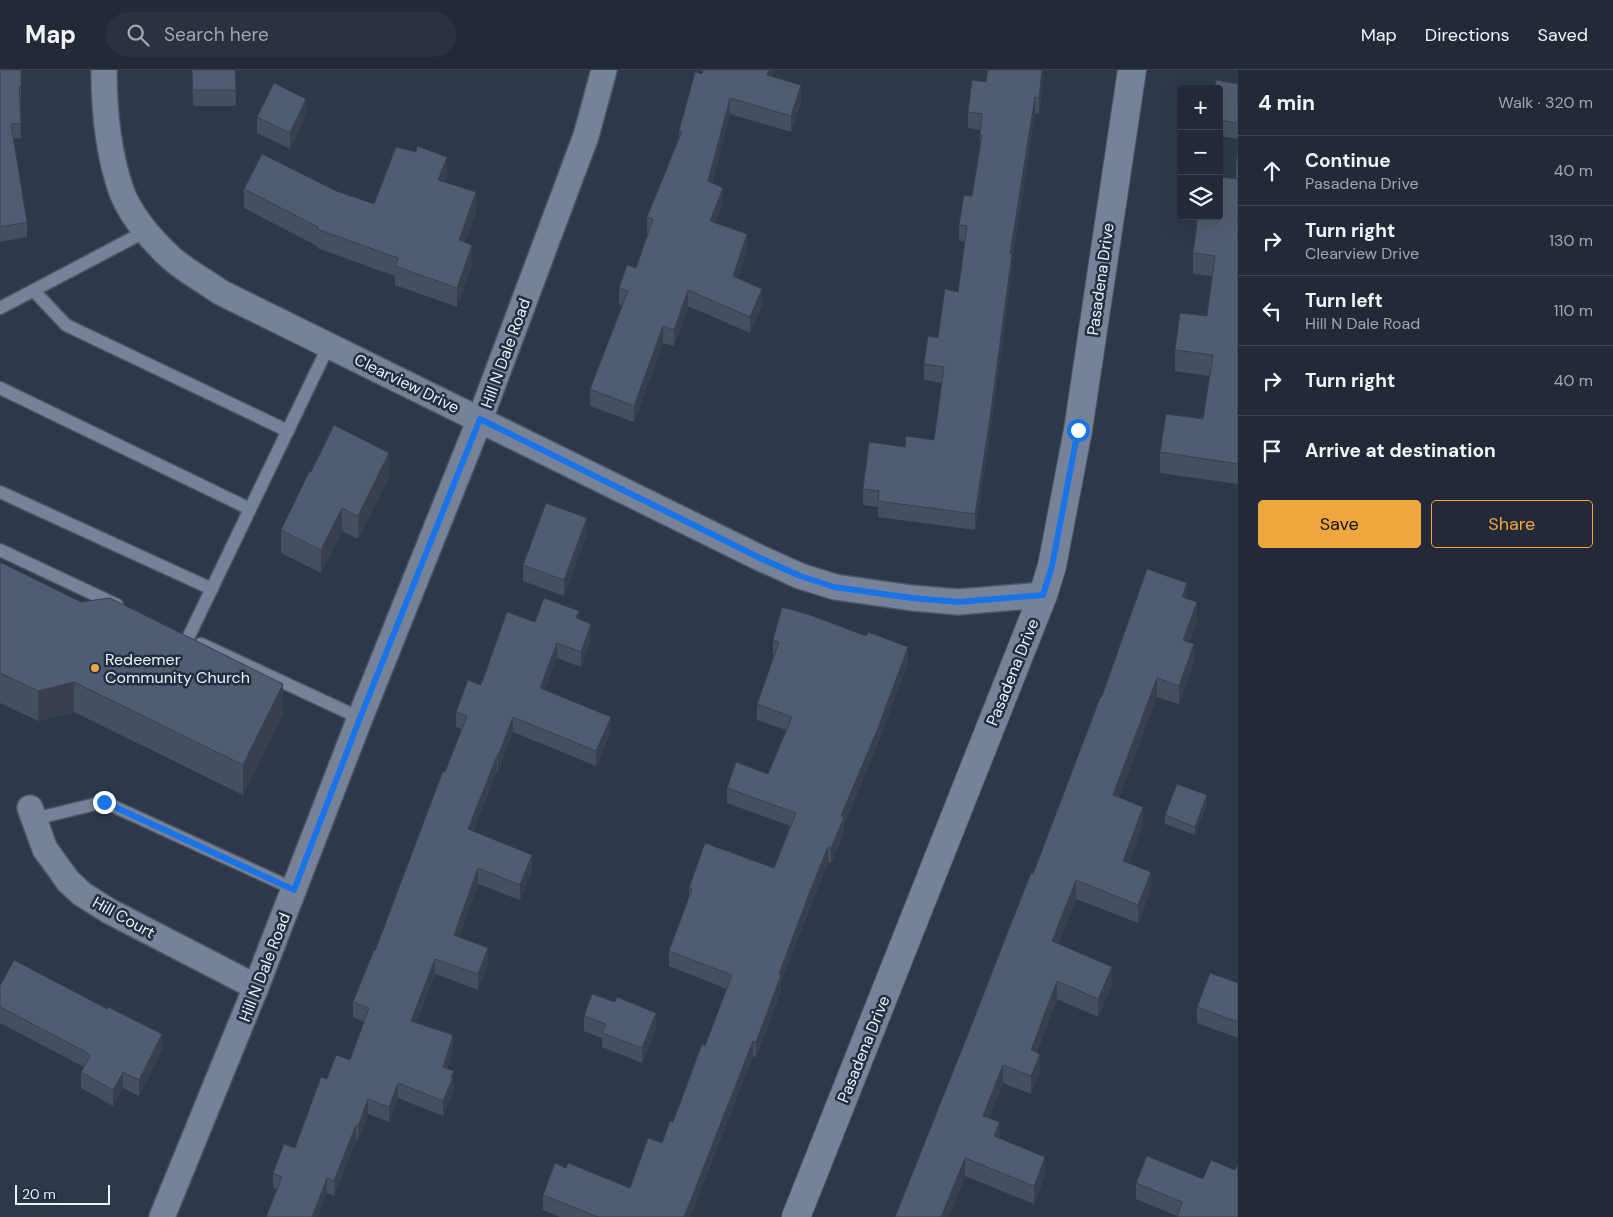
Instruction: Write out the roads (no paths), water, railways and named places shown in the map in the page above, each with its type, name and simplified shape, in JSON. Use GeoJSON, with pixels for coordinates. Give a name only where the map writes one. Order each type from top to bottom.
{"type":"FeatureCollection","features":[{"type":"Feature","properties":{"kind":"street","name":"Clearview Drive"},"geometry":{"type":"LineString","coordinates":[[104,70],[104,108],[112,157],[122,191],[146,232],[172,259],[220,292],[800,576],[834,587],[912,598],[958,602],[1043,595]]}},
{"type":"Feature","properties":{"kind":"street","name":"Hill N Dale Road"},"geometry":{"type":"LineString","coordinates":[[162,1217],[256,987],[360,718],[480,419],[586,136],[604,70]]}},
{"type":"Feature","properties":{"kind":"street","name":"Pasadena Drive"},"geometry":{"type":"LineString","coordinates":[[796,1217],[1043,595],[1052,566],[1078,430],[1132,70]]}},
{"type":"Feature","properties":{"kind":"street","name":"Hill Court"},"geometry":{"type":"LineString","coordinates":[[32,813],[45,849],[68,881],[82,894],[109,912],[256,987]]}},
{"type":"Feature","properties":{"kind":"lane"},"geometry":{"type":"LineString","coordinates":[[0,308],[146,232]]}},
{"type":"Feature","properties":{"kind":"lane"},"geometry":{"type":"LineString","coordinates":[[34,291],[66,325],[288,431]]}},
{"type":"Feature","properties":{"kind":"lane"},"geometry":{"type":"LineString","coordinates":[[329,345],[212,589],[184,636],[360,718]]}},
{"type":"Feature","properties":{"kind":"lane"},"geometry":{"type":"LineString","coordinates":[[0,388],[250,510]]}},
{"type":"Feature","properties":{"kind":"lane"},"geometry":{"type":"LineString","coordinates":[[0,492],[212,589]]}},
{"type":"Feature","properties":{"kind":"lane"},"geometry":{"type":"LineString","coordinates":[[0,550],[126,609]]}},
{"type":"Feature","properties":{"kind":"lane"},"geometry":{"type":"LineString","coordinates":[[32,813],[104,802],[294,890]]}},
{"type":"Feature","properties":{"kind":"place","name":"Redeemer Community Church"},"geometry":{"type":"Point","coordinates":[95,668]}}]}
